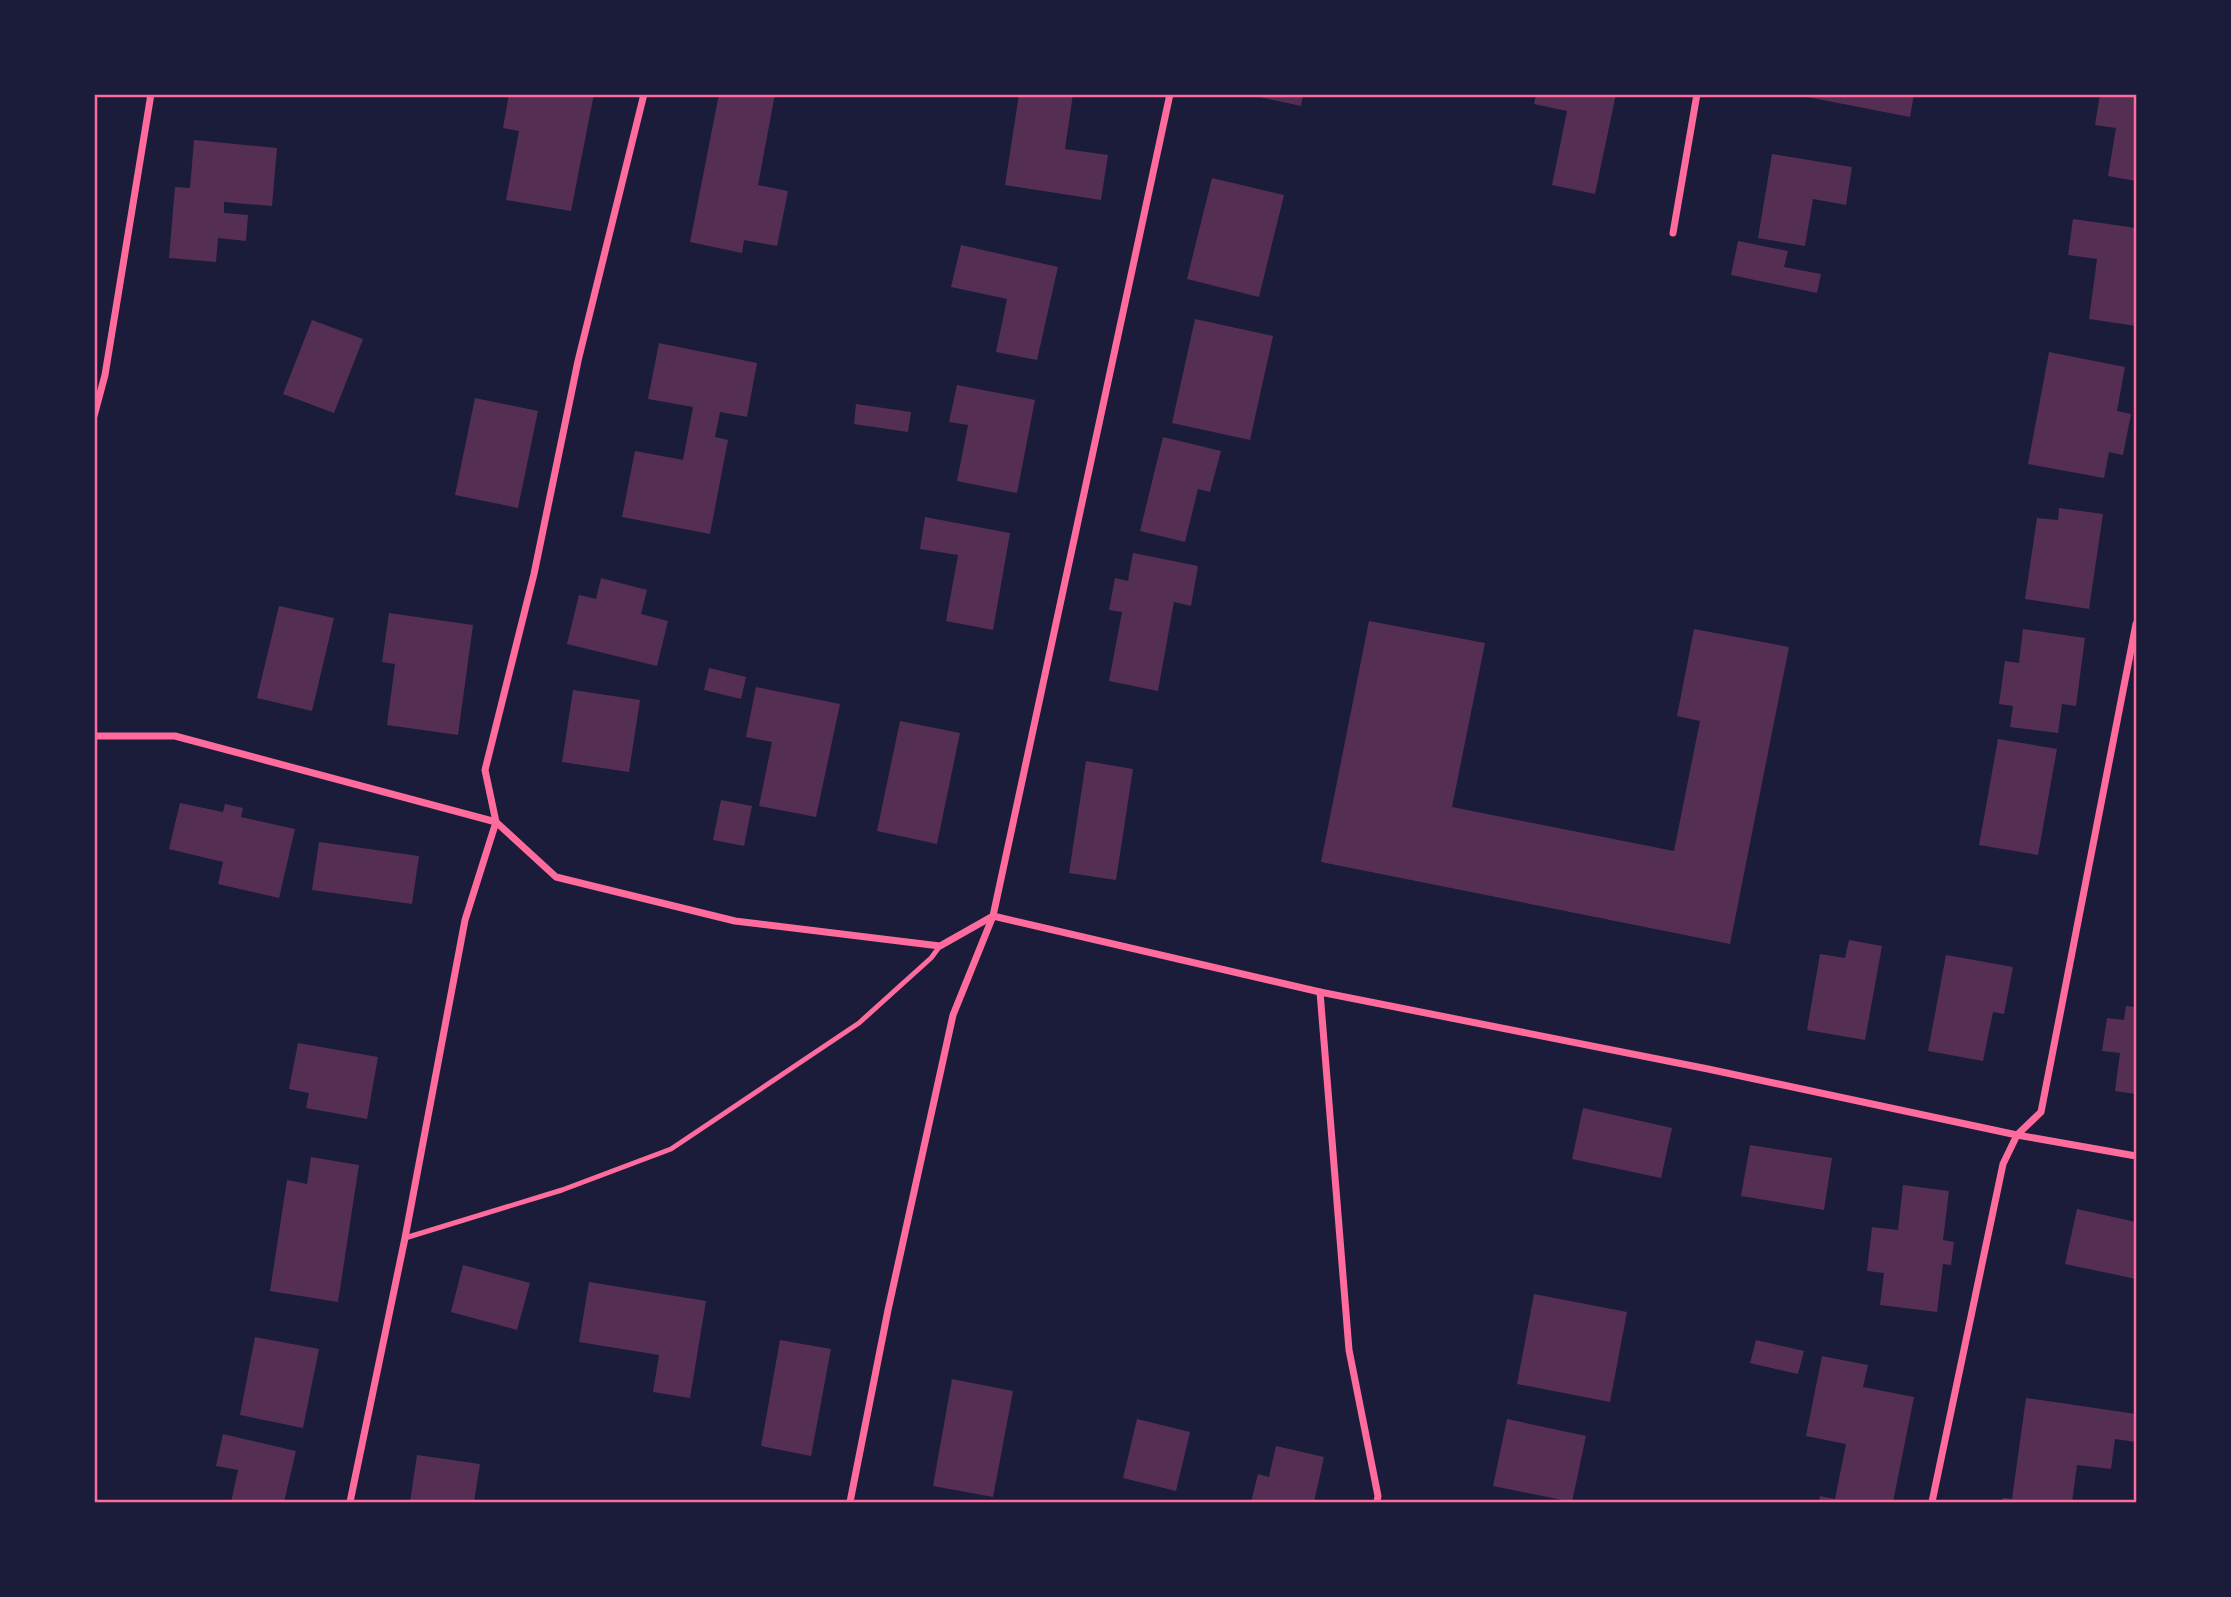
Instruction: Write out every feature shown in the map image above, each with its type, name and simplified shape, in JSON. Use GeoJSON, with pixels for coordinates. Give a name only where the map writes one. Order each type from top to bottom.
{"type":"FeatureCollection","features":[{"type":"Feature","properties":{"kind":"street"},"geometry":{"type":"LineString","coordinates":[[94,416],[105,374],[151,94]]}},
{"type":"Feature","properties":{"kind":"street"},"geometry":{"type":"LineString","coordinates":[[350,1503],[405,1238],[465,920],[496,822],[485,770],[534,574],[578,361],[644,94]]}},
{"type":"Feature","properties":{"kind":"street"},"geometry":{"type":"LineString","coordinates":[[850,1503],[888,1310],[953,1015],[993,916],[1170,94]]}},
{"type":"Feature","properties":{"kind":"street"},"geometry":{"type":"LineString","coordinates":[[1673,233],[1697,94]]}},
{"type":"Feature","properties":{"kind":"street"},"geometry":{"type":"LineString","coordinates":[[1933,1503],[2003,1164],[2017,1135],[2041,1112],[2137,624]]}},
{"type":"Feature","properties":{"kind":"street"},"geometry":{"type":"LineString","coordinates":[[94,736],[175,736],[496,822],[556,877],[735,921],[940,946],[993,916],[1320,992],[1694,1066],[2017,1135],[2137,1156]]}},
{"type":"Feature","properties":{"kind":"street"},"geometry":{"type":"LineString","coordinates":[[1320,992],[1349,1350],[1378,1496],[1377,1503]]}},
{"type":"Feature","properties":{"kind":"lane"},"geometry":{"type":"LineString","coordinates":[[405,1238],[562,1189],[671,1149],[859,1023],[931,958],[940,946]]}},
{"type":"Feature","properties":{"kind":"building"},"geometry":{"type":"Polygon","coordinates":[[[509,94],[594,94],[571,211],[506,200],[519,131],[503,128],[509,94]]]}},
{"type":"Feature","properties":{"kind":"building"},"geometry":{"type":"Polygon","coordinates":[[[719,94],[775,94],[758,185],[788,191],[777,246],[744,240],[742,253],[690,242],[719,94]]]}},
{"type":"Feature","properties":{"kind":"building"},"geometry":{"type":"Polygon","coordinates":[[[1019,94],[1073,94],[1065,149],[1108,155],[1101,200],[1005,185],[1019,94]]]}},
{"type":"Feature","properties":{"kind":"building"},"geometry":{"type":"Polygon","coordinates":[[[1246,94],[1303,94],[1301,106],[1246,94]]]}},
{"type":"Feature","properties":{"kind":"building"},"geometry":{"type":"Polygon","coordinates":[[[1536,94],[1616,94],[1595,194],[1552,185],[1567,111],[1534,104],[1536,94]]]}},
{"type":"Feature","properties":{"kind":"building"},"geometry":{"type":"Polygon","coordinates":[[[1792,94],[1914,94],[1910,117],[1792,94]]]}},
{"type":"Feature","properties":{"kind":"building"},"geometry":{"type":"Polygon","coordinates":[[[2100,94],[2136,96],[2136,181],[2108,176],[2116,128],[2095,125],[2100,94]]]}},
{"type":"Feature","properties":{"kind":"building"},"geometry":{"type":"Polygon","coordinates":[[[194,140],[277,148],[272,206],[224,202],[224,213],[248,215],[246,241],[218,238],[216,262],[169,258],[175,187],[190,188],[194,140]]]}},
{"type":"Feature","properties":{"kind":"building"},"geometry":{"type":"Polygon","coordinates":[[[1772,154],[1852,167],[1846,205],[1813,199],[1805,246],[1758,238],[1772,154]]]}},
{"type":"Feature","properties":{"kind":"building"},"geometry":{"type":"Polygon","coordinates":[[[1212,178],[1284,195],[1259,297],[1187,279],[1212,178]]]}},
{"type":"Feature","properties":{"kind":"building"},"geometry":{"type":"Polygon","coordinates":[[[2073,219],[2136,228],[2136,326],[2089,319],[2097,259],[2068,255],[2073,219]]]}},
{"type":"Feature","properties":{"kind":"building"},"geometry":{"type":"Polygon","coordinates":[[[1738,241],[1788,251],[1784,267],[1821,274],[1817,293],[1731,275],[1738,241]]]}},
{"type":"Feature","properties":{"kind":"building"},"geometry":{"type":"Polygon","coordinates":[[[961,245],[1058,267],[1037,360],[996,352],[1007,299],[951,287],[961,245]]]}},
{"type":"Feature","properties":{"kind":"building"},"geometry":{"type":"Polygon","coordinates":[[[1195,319],[1273,336],[1250,440],[1172,423],[1195,319]]]}},
{"type":"Feature","properties":{"kind":"building"},"geometry":{"type":"Polygon","coordinates":[[[312,320],[363,339],[334,413],[283,394],[312,320]]]}},
{"type":"Feature","properties":{"kind":"building"},"geometry":{"type":"Polygon","coordinates":[[[659,343],[757,363],[747,417],[720,412],[715,437],[728,440],[710,534],[622,517],[635,451],[683,460],[693,407],[648,399],[659,343]]]}},
{"type":"Feature","properties":{"kind":"building"},"geometry":{"type":"Polygon","coordinates":[[[2049,352],[2125,367],[2117,411],[2131,414],[2123,455],[2109,452],[2104,478],[2028,464],[2049,352]]]}},
{"type":"Feature","properties":{"kind":"building"},"geometry":{"type":"Polygon","coordinates":[[[957,385],[1035,400],[1017,493],[957,481],[968,425],[949,422],[957,385]]]}},
{"type":"Feature","properties":{"kind":"building"},"geometry":{"type":"Polygon","coordinates":[[[475,398],[538,411],[518,508],[455,495],[475,398]]]}},
{"type":"Feature","properties":{"kind":"building"},"geometry":{"type":"Polygon","coordinates":[[[856,404],[911,412],[908,432],[854,424],[856,404]]]}},
{"type":"Feature","properties":{"kind":"building"},"geometry":{"type":"Polygon","coordinates":[[[1163,437],[1221,451],[1210,492],[1198,489],[1185,542],[1140,531],[1163,437]]]}},
{"type":"Feature","properties":{"kind":"building"},"geometry":{"type":"Polygon","coordinates":[[[2059,508],[2103,514],[2089,609],[2025,599],[2037,518],[2058,520],[2059,508]]]}},
{"type":"Feature","properties":{"kind":"building"},"geometry":{"type":"Polygon","coordinates":[[[925,517],[1010,533],[993,630],[946,621],[958,555],[920,549],[925,517]]]}},
{"type":"Feature","properties":{"kind":"building"},"geometry":{"type":"Polygon","coordinates":[[[1133,553],[1198,566],[1191,606],[1174,602],[1158,691],[1109,681],[1122,612],[1109,610],[1115,578],[1128,581],[1133,553]]]}},
{"type":"Feature","properties":{"kind":"building"},"geometry":{"type":"Polygon","coordinates":[[[601,578],[647,590],[641,614],[668,621],[657,666],[567,644],[579,595],[596,599],[601,578]]]}},
{"type":"Feature","properties":{"kind":"building"},"geometry":{"type":"Polygon","coordinates":[[[279,606],[334,618],[312,711],[257,698],[279,606]]]}},
{"type":"Feature","properties":{"kind":"building"},"geometry":{"type":"Polygon","coordinates":[[[389,613],[473,625],[458,735],[387,725],[395,664],[382,662],[389,613]]]}},
{"type":"Feature","properties":{"kind":"building"},"geometry":{"type":"Polygon","coordinates":[[[1369,621],[1485,643],[1452,807],[1674,851],[1700,721],[1677,716],[1694,629],[1789,647],[1730,944],[1321,862],[1369,621]]]}},
{"type":"Feature","properties":{"kind":"building"},"geometry":{"type":"Polygon","coordinates":[[[2023,629],[2085,638],[2076,706],[2062,704],[2058,733],[2010,727],[2013,706],[1999,704],[2005,661],[2019,663],[2023,629]]]}},
{"type":"Feature","properties":{"kind":"building"},"geometry":{"type":"Polygon","coordinates":[[[709,668],[746,677],[741,699],[704,690],[709,668]]]}},
{"type":"Feature","properties":{"kind":"building"},"geometry":{"type":"Polygon","coordinates":[[[756,687],[840,704],[816,817],[759,806],[772,742],[746,737],[756,687]]]}},
{"type":"Feature","properties":{"kind":"building"},"geometry":{"type":"Polygon","coordinates":[[[573,690],[640,700],[629,772],[562,762],[573,690]]]}},
{"type":"Feature","properties":{"kind":"building"},"geometry":{"type":"Polygon","coordinates":[[[900,721],[960,733],[937,844],[877,831],[900,721]]]}},
{"type":"Feature","properties":{"kind":"building"},"geometry":{"type":"Polygon","coordinates":[[[1998,739],[2057,749],[2038,855],[1979,845],[1998,739]]]}},
{"type":"Feature","properties":{"kind":"building"},"geometry":{"type":"Polygon","coordinates":[[[1086,761],[1133,769],[1116,880],[1069,873],[1086,761]]]}},
{"type":"Feature","properties":{"kind":"building"},"geometry":{"type":"Polygon","coordinates":[[[721,800],[752,806],[744,846],[713,840],[721,800]]]}},
{"type":"Feature","properties":{"kind":"building"},"geometry":{"type":"Polygon","coordinates":[[[180,803],[223,812],[225,804],[243,808],[241,817],[295,829],[279,898],[218,884],[223,862],[169,849],[180,803]]]}},
{"type":"Feature","properties":{"kind":"building"},"geometry":{"type":"Polygon","coordinates":[[[319,842],[419,856],[412,904],[312,890],[319,842]]]}},
{"type":"Feature","properties":{"kind":"building"},"geometry":{"type":"Polygon","coordinates":[[[1849,940],[1882,946],[1865,1040],[1807,1030],[1820,954],[1845,958],[1849,940]]]}},
{"type":"Feature","properties":{"kind":"building"},"geometry":{"type":"Polygon","coordinates":[[[1946,955],[2013,967],[2004,1014],[1993,1012],[1983,1061],[1928,1051],[1946,955]]]}},
{"type":"Feature","properties":{"kind":"building"},"geometry":{"type":"Polygon","coordinates":[[[2126,1006],[2136,1007],[2136,1094],[2115,1091],[2120,1053],[2102,1051],[2107,1018],[2124,1020],[2126,1006]]]}},
{"type":"Feature","properties":{"kind":"building"},"geometry":{"type":"Polygon","coordinates":[[[298,1043],[378,1057],[367,1119],[306,1108],[309,1093],[289,1089],[298,1043]]]}},
{"type":"Feature","properties":{"kind":"building"},"geometry":{"type":"Polygon","coordinates":[[[1583,1108],[1672,1128],[1661,1178],[1572,1159],[1583,1108]]]}},
{"type":"Feature","properties":{"kind":"building"},"geometry":{"type":"Polygon","coordinates":[[[1750,1145],[1832,1158],[1824,1210],[1741,1196],[1750,1145]]]}},
{"type":"Feature","properties":{"kind":"building"},"geometry":{"type":"Polygon","coordinates":[[[311,1157],[359,1165],[338,1302],[270,1291],[287,1180],[307,1184],[311,1157]]]}},
{"type":"Feature","properties":{"kind":"building"},"geometry":{"type":"Polygon","coordinates":[[[1903,1185],[1949,1191],[1943,1240],[1954,1242],[1951,1265],[1943,1264],[1937,1312],[1880,1305],[1884,1273],[1867,1271],[1872,1227],[1898,1230],[1903,1185]]]}},
{"type":"Feature","properties":{"kind":"building"},"geometry":{"type":"Polygon","coordinates":[[[2077,1209],[2136,1222],[2136,1279],[2065,1264],[2077,1209]]]}},
{"type":"Feature","properties":{"kind":"building"},"geometry":{"type":"Polygon","coordinates":[[[463,1265],[530,1283],[517,1330],[451,1312],[463,1265]]]}},
{"type":"Feature","properties":{"kind":"building"},"geometry":{"type":"Polygon","coordinates":[[[589,1282],[706,1301],[690,1398],[653,1392],[659,1355],[579,1342],[589,1282]]]}},
{"type":"Feature","properties":{"kind":"building"},"geometry":{"type":"Polygon","coordinates":[[[1534,1294],[1627,1312],[1610,1402],[1517,1384],[1534,1294]]]}},
{"type":"Feature","properties":{"kind":"building"},"geometry":{"type":"Polygon","coordinates":[[[255,1337],[319,1349],[303,1428],[240,1415],[255,1337]]]}},
{"type":"Feature","properties":{"kind":"building"},"geometry":{"type":"Polygon","coordinates":[[[780,1340],[831,1349],[811,1456],[761,1446],[780,1340]]]}},
{"type":"Feature","properties":{"kind":"building"},"geometry":{"type":"Polygon","coordinates":[[[1756,1340],[1804,1351],[1798,1374],[1750,1363],[1756,1340]]]}},
{"type":"Feature","properties":{"kind":"building"},"geometry":{"type":"Polygon","coordinates":[[[1822,1356],[1868,1365],[1863,1387],[1914,1397],[1893,1502],[1819,1502],[1820,1496],[1835,1499],[1846,1444],[1806,1436],[1822,1356]]]}},
{"type":"Feature","properties":{"kind":"building"},"geometry":{"type":"Polygon","coordinates":[[[952,1379],[1013,1391],[993,1497],[933,1486],[952,1379]]]}},
{"type":"Feature","properties":{"kind":"building"},"geometry":{"type":"Polygon","coordinates":[[[2026,1398],[2136,1414],[2136,1442],[2115,1439],[2111,1469],[2077,1465],[2072,1502],[2002,1502],[2003,1498],[2012,1499],[2026,1398]]]}},
{"type":"Feature","properties":{"kind":"building"},"geometry":{"type":"Polygon","coordinates":[[[1137,1419],[1190,1432],[1176,1491],[1123,1478],[1137,1419]]]}},
{"type":"Feature","properties":{"kind":"building"},"geometry":{"type":"Polygon","coordinates":[[[1507,1419],[1586,1436],[1572,1502],[1493,1486],[1507,1419]]]}},
{"type":"Feature","properties":{"kind":"building"},"geometry":{"type":"Polygon","coordinates":[[[223,1434],[296,1451],[284,1502],[231,1502],[238,1470],[216,1466],[223,1434]]]}},
{"type":"Feature","properties":{"kind":"building"},"geometry":{"type":"Polygon","coordinates":[[[1276,1446],[1324,1457],[1314,1502],[1251,1502],[1258,1474],[1269,1477],[1276,1446]]]}},
{"type":"Feature","properties":{"kind":"building"},"geometry":{"type":"Polygon","coordinates":[[[417,1455],[480,1464],[474,1502],[410,1502],[417,1455]]]}}]}
